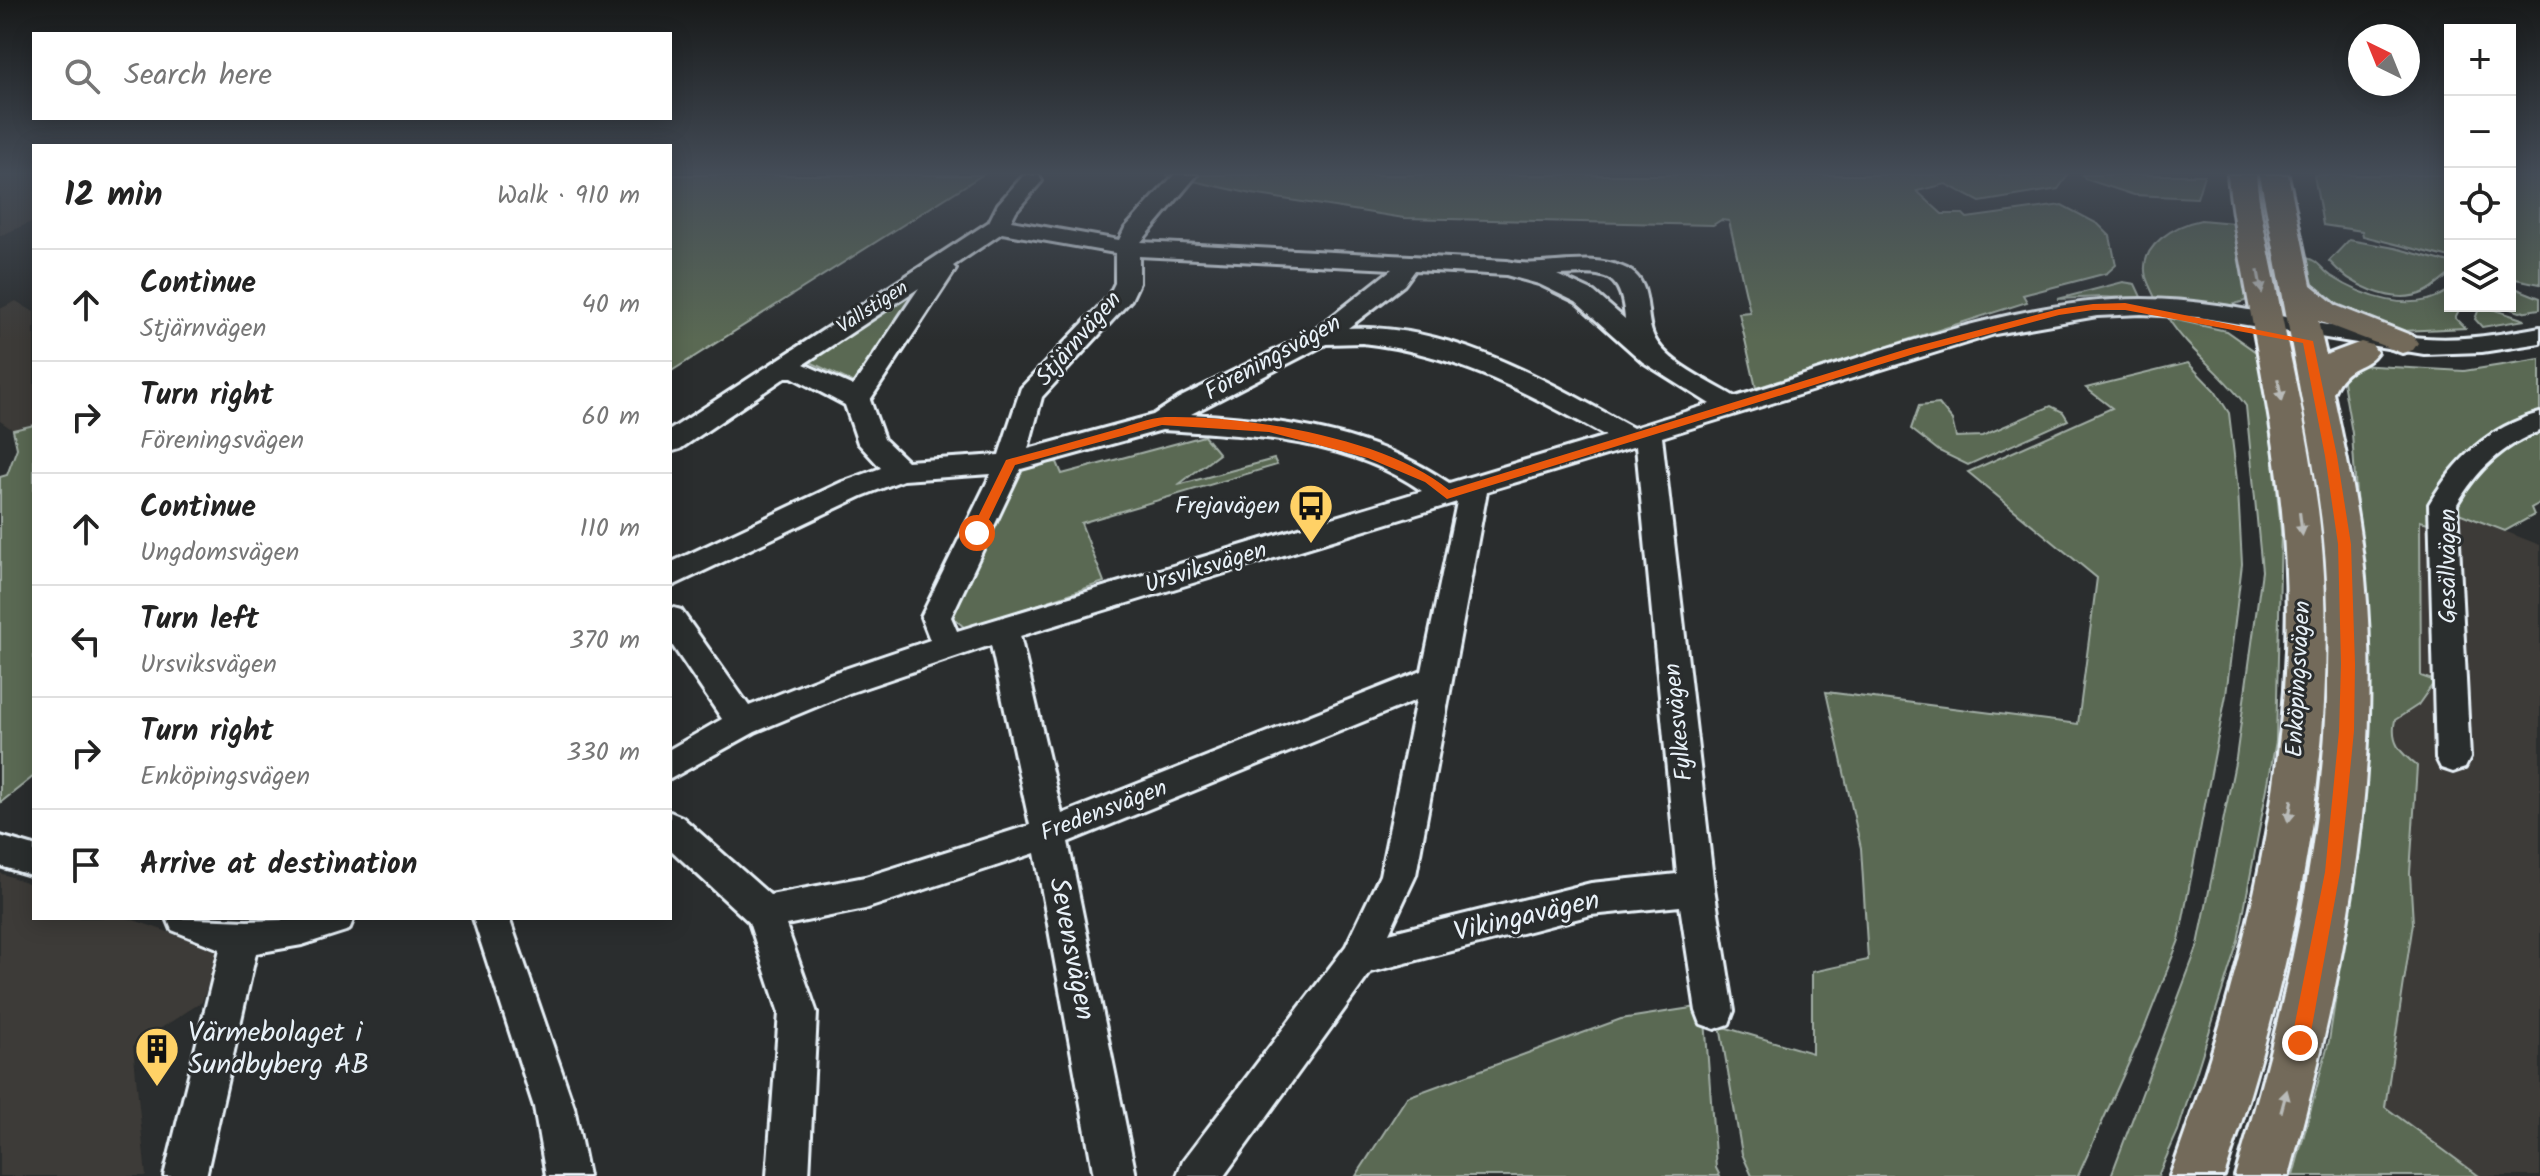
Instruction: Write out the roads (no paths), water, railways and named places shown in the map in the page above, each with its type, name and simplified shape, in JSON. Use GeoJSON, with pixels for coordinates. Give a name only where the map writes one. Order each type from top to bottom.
{"type":"FeatureCollection","features":[{"type":"Feature","properties":{"kind":"main road","name":"Enköpingsvägen"},"geometry":{"type":"LineString","coordinates":[[2260,230],[2289,321],[2318,391],[2345,544],[2346,731],[2333,872],[2316,968],[2300,1043],[2262,1176]]}},
{"type":"Feature","properties":{"kind":"main road","name":"Enköpingsvägen"},"geometry":{"type":"LineString","coordinates":[[2197,1176],[2229,1091],[2276,900],[2294,779],[2304,657],[2303,547],[2292,446],[2289,321],[2280,230]]}},
{"type":"Feature","properties":{"kind":"main road"},"geometry":{"type":"LineString","coordinates":[[2289,321],[2326,313],[2402,343]]}},
{"type":"Feature","properties":{"kind":"main road"},"geometry":{"type":"LineString","coordinates":[[2318,391],[2323,376],[2335,362],[2361,352]]}},
{"type":"Feature","properties":{"kind":"street","name":"Vallstigen"},"geometry":{"type":"LineString","coordinates":[[672,442],[992,230]]}},
{"type":"Feature","properties":{"kind":"street"},"geometry":{"type":"LineString","coordinates":[[1021,230],[1127,248],[1617,272],[1626,277],[1634,288],[1637,331],[1652,356]]}},
{"type":"Feature","properties":{"kind":"street"},"geometry":{"type":"LineString","coordinates":[[1127,248],[1136,230]]}},
{"type":"Feature","properties":{"kind":"street","name":"Stjärnvägen"},"geometry":{"type":"LineString","coordinates":[[948,646],[936,617],[1010,463],[1030,394],[1119,300],[1127,283],[1127,248]]}},
{"type":"Feature","properties":{"kind":"street"},"geometry":{"type":"LineString","coordinates":[[857,400],[956,253]]}},
{"type":"Feature","properties":{"kind":"street","name":"Föreningsvägen"},"geometry":{"type":"LineString","coordinates":[[672,575],[852,489],[900,471],[1010,463],[1162,421],[1188,404],[1321,337],[1396,280],[1409,261]]}},
{"type":"Feature","properties":{"kind":"street"},"geometry":{"type":"LineString","coordinates":[[1507,268],[1547,279],[1585,297],[1652,356],[1733,407]]}},
{"type":"Feature","properties":{"kind":"street","name":"Ursviksvägen"},"geometry":{"type":"LineString","coordinates":[[672,764],[743,723],[838,684],[948,646],[1989,328],[2081,309],[2125,306],[2289,321],[2361,352],[2440,363],[2482,360],[2540,350]]}},
{"type":"Feature","properties":{"kind":"street"},"geometry":{"type":"LineString","coordinates":[[1321,337],[1348,333],[1399,340],[1468,358],[1640,435]]}},
{"type":"Feature","properties":{"kind":"street"},"geometry":{"type":"LineString","coordinates":[[2402,343],[2465,346],[2540,335]]}},
{"type":"Feature","properties":{"kind":"street"},"geometry":{"type":"LineString","coordinates":[[781,368],[796,369],[825,380],[857,400],[872,443],[900,471]]}},
{"type":"Feature","properties":{"kind":"street"},"geometry":{"type":"LineString","coordinates":[[1162,421],[1269,428],[1320,439],[1372,455],[1460,491],[1435,679],[1398,875],[1359,958],[1198,1176]]}},
{"type":"Feature","properties":{"kind":"street","name":"Gesällvägen"},"geometry":{"type":"LineString","coordinates":[[2453,758],[2443,504],[2458,475],[2486,449],[2540,422]]}},
{"type":"Feature","properties":{"kind":"street","name":"Fylkesvägen"},"geometry":{"type":"LineString","coordinates":[[1640,435],[1696,888],[1715,1011]]}},
{"type":"Feature","properties":{"kind":"street"},"geometry":{"type":"LineString","coordinates":[[672,621],[743,723]]}},
{"type":"Feature","properties":{"kind":"street","name":"Sevensvägen"},"geometry":{"type":"LineString","coordinates":[[1003,629],[1049,834],[1115,1176]]}},
{"type":"Feature","properties":{"kind":"street","name":"Fredensvägen"},"geometry":{"type":"LineString","coordinates":[[764,913],[865,893],[1049,834],[1435,679]]}},
{"type":"Feature","properties":{"kind":"street"},"geometry":{"type":"LineString","coordinates":[[672,829],[764,913],[798,1013],[788,1176]]}},
{"type":"Feature","properties":{"kind":"street"},"geometry":{"type":"LineString","coordinates":[[0,851],[32,860]]}},
{"type":"Feature","properties":{"kind":"street","name":"Vikingavägen"},"geometry":{"type":"LineString","coordinates":[[1359,958],[1591,899],[1696,888]]}},
{"type":"Feature","properties":{"kind":"street"},"geometry":{"type":"LineString","coordinates":[[189,920],[241,938],[316,926],[331,920]]}},
{"type":"Feature","properties":{"kind":"street"},"geometry":{"type":"LineString","coordinates":[[492,920],[554,1107],[567,1176]]}},
{"type":"Feature","properties":{"kind":"street"},"geometry":{"type":"LineString","coordinates":[[185,1176],[241,938]]}},
{"type":"Feature","properties":{"kind":"place","name":"Frejavägen"},"geometry":{"type":"Point","coordinates":[1311,545]}},
{"type":"Feature","properties":{"kind":"place","name":"Värmebolaget i Sundbyberg AB"},"geometry":{"type":"Point","coordinates":[157,1088]}}]}
